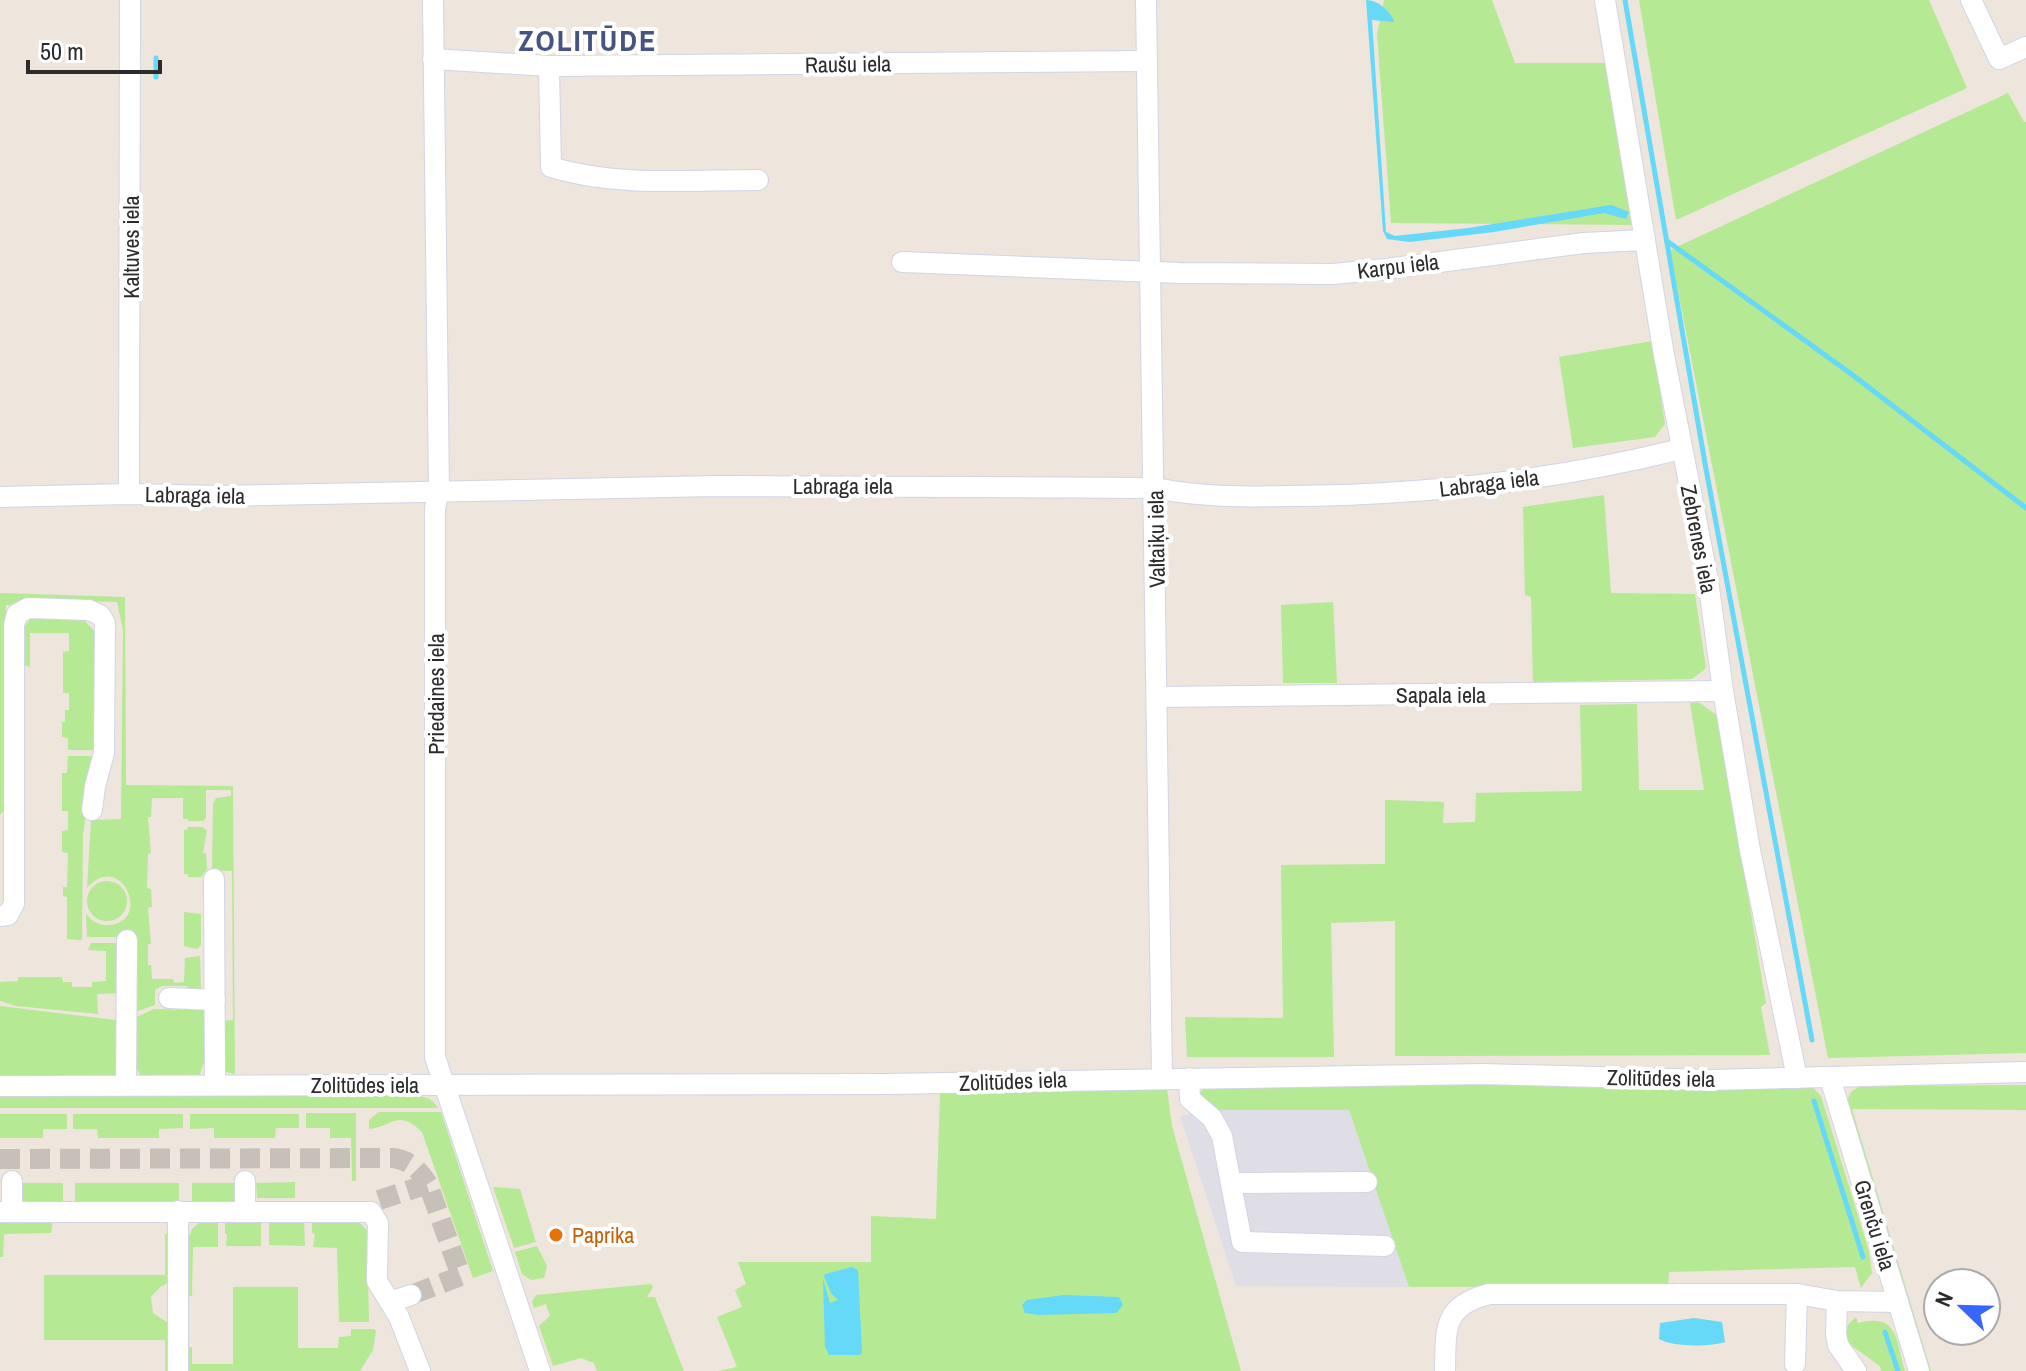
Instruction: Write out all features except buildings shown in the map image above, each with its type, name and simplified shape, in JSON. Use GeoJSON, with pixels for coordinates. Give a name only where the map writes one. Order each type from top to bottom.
{"type":"FeatureCollection","features":[{"type":"Feature","properties":{"kind":"street","name":"Kaltuves iela"},"geometry":{"type":"LineString","coordinates":[[129,494],[130,0]]}},
{"type":"Feature","properties":{"kind":"street","name":"Priedaines iela"},"geometry":{"type":"LineString","coordinates":[[433,0],[439,491],[435,508],[435,1057],[540,1371]]}},
{"type":"Feature","properties":{"kind":"street","name":"Valtaiķu iela"},"geometry":{"type":"LineString","coordinates":[[1146,0],[1162,1078]]}},
{"type":"Feature","properties":{"kind":"street","name":"Zebrenes iela"},"geometry":{"type":"LineString","coordinates":[[1605,0],[1681,449],[1708,580],[1723,691],[1767,942],[1797,1078]]}},
{"type":"Feature","properties":{"kind":"street"},"geometry":{"type":"LineString","coordinates":[[1971,0],[1999,59],[2026,47]]}},
{"type":"Feature","properties":{"kind":"street","name":"Raušu iela"},"geometry":{"type":"LineString","coordinates":[[433,59],[549,66],[1147,61]]}},
{"type":"Feature","properties":{"kind":"street"},"geometry":{"type":"LineString","coordinates":[[549,66],[551,167],[576,174],[661,180],[758,180]]}},
{"type":"Feature","properties":{"kind":"street","name":"Karpu iela"},"geometry":{"type":"LineString","coordinates":[[902,262],[1029,269],[1333,274],[1584,243],[1644,240]]}},
{"type":"Feature","properties":{"kind":"street","name":"Labraga iela"},"geometry":{"type":"LineString","coordinates":[[0,497],[718,486],[1155,488],[1184,494],[1261,497],[1416,492],[1572,472],[1681,449]]}},
{"type":"Feature","properties":{"kind":"street"},"geometry":{"type":"LineString","coordinates":[[0,916],[8,915],[14,904],[7,823],[14,625],[17,614],[28,608],[89,610],[100,615],[105,623],[104,753],[92,810]]}},
{"type":"Feature","properties":{"kind":"street","name":"Sapala iela"},"geometry":{"type":"LineString","coordinates":[[1158,697],[1723,691]]}},
{"type":"Feature","properties":{"kind":"street"},"geometry":{"type":"LineString","coordinates":[[214,879],[215,1085]]}},
{"type":"Feature","properties":{"kind":"street"},"geometry":{"type":"LineString","coordinates":[[126,1085],[127,940]]}},
{"type":"Feature","properties":{"kind":"street"},"geometry":{"type":"LineString","coordinates":[[169,998],[215,1000]]}},
{"type":"Feature","properties":{"kind":"street","name":"Zolitūdes iela"},"geometry":{"type":"LineString","coordinates":[[0,1086],[887,1084],[1483,1074],[1710,1080],[2026,1072]]}},
{"type":"Feature","properties":{"kind":"street"},"geometry":{"type":"LineString","coordinates":[[1189,1078],[1190,1099],[1212,1118],[1222,1136],[1242,1242],[1385,1246]]}},
{"type":"Feature","properties":{"kind":"street","name":"Grenču iela"},"geometry":{"type":"LineString","coordinates":[[1830,1078],[1919,1371]]}},
{"type":"Feature","properties":{"kind":"street"},"geometry":{"type":"LineString","coordinates":[[12,1181],[6,1212],[245,1211],[375,1206],[379,1258],[377,1281],[388,1298],[420,1371]]}},
{"type":"Feature","properties":{"kind":"street"},"geometry":{"type":"LineString","coordinates":[[245,1181],[245,1211]]}},
{"type":"Feature","properties":{"kind":"street"},"geometry":{"type":"LineString","coordinates":[[1231,1183],[1367,1182]]}},
{"type":"Feature","properties":{"kind":"street"},"geometry":{"type":"LineString","coordinates":[[178,1211],[178,1371]]}},
{"type":"Feature","properties":{"kind":"street"},"geometry":{"type":"LineString","coordinates":[[1445,1371],[1446,1327],[1455,1311],[1469,1299],[1489,1294],[1797,1294],[1837,1301],[1898,1302]]}},
{"type":"Feature","properties":{"kind":"street"},"geometry":{"type":"LineString","coordinates":[[1795,1364],[1797,1294]]}},
{"type":"Feature","properties":{"kind":"street"},"geometry":{"type":"LineString","coordinates":[[388,1298],[411,1295]]}},
{"type":"Feature","properties":{"kind":"street"},"geometry":{"type":"LineString","coordinates":[[1837,1301],[1838,1345],[1856,1371]]}},
{"type":"Feature","properties":{"kind":"shaded area"},"geometry":{"type":"Polygon","coordinates":[[[1212,1110],[1349,1110],[1409,1287],[1236,1286],[1180,1116],[1212,1110]]]}},
{"type":"Feature","properties":{"kind":"green space"},"geometry":{"type":"Polygon","coordinates":[[[1384,0],[1492,0],[1515,63],[1606,63],[1634,225],[1391,223],[1377,34],[1384,0]]]}},
{"type":"Feature","properties":{"kind":"green space"},"geometry":{"type":"Polygon","coordinates":[[[1639,0],[1929,0],[1967,88],[1676,220],[1639,0]]]}},
{"type":"Feature","properties":{"kind":"green space"},"geometry":{"type":"Polygon","coordinates":[[[2008,93],[2026,122],[2026,1053],[1828,1058],[1670,250],[2008,93]]]}},
{"type":"Feature","properties":{"kind":"green space"},"geometry":{"type":"Polygon","coordinates":[[[1652,341],[1665,424],[1655,437],[1573,448],[1559,357],[1652,341]]]}},
{"type":"Feature","properties":{"kind":"green space"},"geometry":{"type":"Polygon","coordinates":[[[1604,495],[1611,593],[1695,594],[1706,668],[1692,679],[1533,682],[1531,597],[1525,595],[1523,507],[1604,495]]]}},
{"type":"Feature","properties":{"kind":"green space"},"geometry":{"type":"Polygon","coordinates":[[[0,593],[125,597],[126,785],[233,786],[235,1074],[222,1071],[221,1021],[233,1020],[232,871],[212,870],[213,804],[216,798],[231,796],[231,790],[206,790],[206,818],[203,821],[183,819],[183,798],[152,798],[151,817],[148,817],[151,853],[148,854],[147,888],[151,889],[152,907],[148,908],[151,944],[148,944],[148,965],[151,965],[152,979],[184,982],[185,958],[200,956],[201,990],[188,992],[187,986],[162,986],[155,990],[155,1005],[130,1014],[129,937],[87,937],[86,914],[102,925],[109,925],[122,921],[129,912],[130,902],[121,882],[111,877],[100,878],[87,888],[91,820],[121,819],[123,630],[117,602],[20,600],[19,605],[6,605],[5,809],[0,815],[0,593]]]}},
{"type":"Feature","properties":{"kind":"green space"},"geometry":{"type":"Polygon","coordinates":[[[1333,602],[1337,683],[1283,683],[1281,605],[1333,602]]]}},
{"type":"Feature","properties":{"kind":"green space"},"geometry":{"type":"Polygon","coordinates":[[[30,619],[83,619],[96,633],[96,747],[93,750],[68,750],[68,738],[62,737],[65,710],[69,710],[69,693],[63,693],[63,652],[69,651],[69,633],[30,633],[30,667],[24,665],[24,628],[30,619]]]}},
{"type":"Feature","properties":{"kind":"green space"},"geometry":{"type":"Polygon","coordinates":[[[1698,702],[1718,716],[1766,1003],[1761,1007],[1770,1055],[1395,1056],[1395,921],[1331,923],[1334,1057],[1187,1057],[1185,1017],[1283,1018],[1281,865],[1385,864],[1385,800],[1444,802],[1443,823],[1475,822],[1476,793],[1582,791],[1580,705],[1637,704],[1639,790],[1704,790],[1690,703],[1698,702]]]}},
{"type":"Feature","properties":{"kind":"green space"},"geometry":{"type":"Polygon","coordinates":[[[68,756],[94,756],[83,835],[82,940],[67,939],[67,897],[63,896],[63,887],[67,887],[68,853],[62,852],[62,831],[68,830],[68,811],[62,811],[62,773],[67,773],[68,756]]]}},
{"type":"Feature","properties":{"kind":"green space"},"geometry":{"type":"Polygon","coordinates":[[[203,827],[207,831],[203,853],[206,853],[207,869],[201,877],[184,874],[184,830],[203,827]]]}},
{"type":"Feature","properties":{"kind":"green space"},"geometry":{"type":"Polygon","coordinates":[[[107,881],[121,887],[127,901],[121,915],[107,921],[93,915],[87,901],[93,887],[107,881]]]}},
{"type":"Feature","properties":{"kind":"green space"},"geometry":{"type":"Polygon","coordinates":[[[184,912],[201,914],[201,945],[197,949],[184,946],[184,912]]]}},
{"type":"Feature","properties":{"kind":"green space"},"geometry":{"type":"Polygon","coordinates":[[[91,943],[120,943],[122,993],[97,994],[98,1014],[16,1006],[0,1001],[0,982],[18,981],[18,977],[62,977],[63,982],[72,982],[72,987],[92,987],[92,982],[106,981],[106,951],[88,950],[91,943]]]}},
{"type":"Feature","properties":{"kind":"green space"},"geometry":{"type":"Polygon","coordinates":[[[0,1006],[123,1021],[121,1077],[0,1079],[0,1006]]]}},
{"type":"Feature","properties":{"kind":"green space"},"geometry":{"type":"Polygon","coordinates":[[[154,1009],[204,1010],[204,1062],[199,1077],[142,1077],[133,1064],[130,1020],[154,1009]]]}},
{"type":"Feature","properties":{"kind":"green space"},"geometry":{"type":"Polygon","coordinates":[[[1309,1082],[1813,1088],[1821,1096],[1869,1251],[1872,1273],[1861,1288],[1855,1267],[1669,1272],[1668,1286],[1409,1287],[1349,1110],[1212,1110],[1198,1096],[1205,1087],[1309,1082]]]}},
{"type":"Feature","properties":{"kind":"green space"},"geometry":{"type":"Polygon","coordinates":[[[2026,1085],[2026,1110],[1852,1109],[1931,1371],[1927,1371],[1846,1102],[1852,1091],[1861,1086],[2026,1085]]]}},
{"type":"Feature","properties":{"kind":"green space"},"geometry":{"type":"Polygon","coordinates":[[[1167,1089],[1172,1126],[1241,1371],[717,1371],[737,1367],[717,1317],[742,1307],[735,1290],[746,1284],[738,1262],[871,1262],[871,1216],[936,1219],[940,1093],[1167,1089]]]}},
{"type":"Feature","properties":{"kind":"green space"},"geometry":{"type":"Polygon","coordinates":[[[0,1093],[413,1094],[430,1099],[439,1108],[0,1108],[0,1093]]]}},
{"type":"Feature","properties":{"kind":"green space"},"geometry":{"type":"Polygon","coordinates":[[[379,1112],[441,1112],[493,1271],[473,1278],[422,1132],[401,1120],[369,1129],[369,1120],[379,1112]]]}},
{"type":"Feature","properties":{"kind":"green space"},"geometry":{"type":"Polygon","coordinates":[[[306,1113],[356,1113],[356,1181],[352,1181],[351,1138],[330,1138],[330,1128],[306,1128],[306,1113]]]}},
{"type":"Feature","properties":{"kind":"green space"},"geometry":{"type":"Polygon","coordinates":[[[0,1114],[67,1114],[67,1129],[43,1129],[43,1138],[0,1138],[0,1114]]]}},
{"type":"Feature","properties":{"kind":"green space"},"geometry":{"type":"Polygon","coordinates":[[[73,1114],[183,1114],[183,1128],[159,1129],[159,1138],[98,1138],[97,1129],[73,1129],[73,1114]]]}},
{"type":"Feature","properties":{"kind":"green space"},"geometry":{"type":"Polygon","coordinates":[[[190,1114],[299,1114],[299,1128],[276,1128],[275,1138],[214,1138],[214,1128],[190,1129],[190,1114]]]}},
{"type":"Feature","properties":{"kind":"green space"},"geometry":{"type":"Polygon","coordinates":[[[295,1182],[295,1198],[257,1198],[256,1183],[295,1182]]]}},
{"type":"Feature","properties":{"kind":"green space"},"geometry":{"type":"Polygon","coordinates":[[[20,1183],[63,1183],[63,1201],[20,1201],[20,1183]]]}},
{"type":"Feature","properties":{"kind":"green space"},"geometry":{"type":"Polygon","coordinates":[[[75,1183],[179,1183],[179,1201],[75,1201],[75,1183]]]}},
{"type":"Feature","properties":{"kind":"green space"},"geometry":{"type":"Polygon","coordinates":[[[192,1183],[235,1183],[235,1201],[192,1201],[192,1183]]]}},
{"type":"Feature","properties":{"kind":"green space"},"geometry":{"type":"Polygon","coordinates":[[[493,1187],[520,1189],[536,1242],[514,1248],[493,1187]]]}},
{"type":"Feature","properties":{"kind":"green space"},"geometry":{"type":"Polygon","coordinates":[[[53,1221],[51,1233],[4,1234],[3,1257],[0,1257],[0,1222],[53,1221]]]}},
{"type":"Feature","properties":{"kind":"green space"},"geometry":{"type":"Polygon","coordinates":[[[304,1221],[305,1246],[269,1245],[269,1222],[304,1221]]]}},
{"type":"Feature","properties":{"kind":"green space"},"geometry":{"type":"Polygon","coordinates":[[[358,1221],[367,1230],[369,1322],[339,1322],[337,1248],[313,1247],[315,1234],[312,1233],[312,1222],[358,1221]]]}},
{"type":"Feature","properties":{"kind":"green space"},"geometry":{"type":"Polygon","coordinates":[[[200,1222],[218,1222],[218,1247],[193,1247],[192,1296],[189,1296],[188,1239],[192,1229],[200,1222]]]}},
{"type":"Feature","properties":{"kind":"green space"},"geometry":{"type":"Polygon","coordinates":[[[225,1222],[261,1222],[261,1246],[226,1246],[225,1222]]]}},
{"type":"Feature","properties":{"kind":"green space"},"geometry":{"type":"Polygon","coordinates":[[[171,1233],[170,1282],[151,1297],[153,1313],[171,1325],[172,1371],[165,1371],[165,1340],[44,1340],[44,1275],[165,1275],[165,1234],[171,1233]]]}},
{"type":"Feature","properties":{"kind":"green space"},"geometry":{"type":"Polygon","coordinates":[[[537,1246],[547,1266],[544,1278],[531,1280],[522,1274],[515,1252],[537,1246]]]}},
{"type":"Feature","properties":{"kind":"green space"},"geometry":{"type":"Polygon","coordinates":[[[651,1284],[653,1287],[647,1297],[655,1297],[684,1371],[597,1371],[594,1363],[581,1358],[553,1366],[539,1326],[550,1316],[546,1304],[534,1308],[532,1302],[536,1295],[651,1284]]]}},
{"type":"Feature","properties":{"kind":"green space"},"geometry":{"type":"Polygon","coordinates":[[[233,1287],[298,1287],[298,1348],[338,1348],[339,1337],[351,1336],[351,1329],[374,1329],[373,1350],[360,1371],[187,1371],[189,1347],[192,1347],[192,1364],[233,1364],[233,1287]]]}},
{"type":"Feature","properties":{"kind":"green space"},"geometry":{"type":"Polygon","coordinates":[[[1856,1317],[1858,1323],[1871,1321],[1888,1325],[1897,1339],[1905,1371],[1881,1371],[1880,1366],[1845,1341],[1847,1328],[1856,1317]]]}},
{"type":"Feature","properties":{"kind":"water"},"geometry":{"type":"Polygon","coordinates":[[[1366,0],[1383,7],[1395,22],[1372,20],[1386,232],[1395,236],[1468,228],[1611,205],[1629,212],[1626,219],[1604,213],[1494,232],[1410,242],[1387,239],[1383,231],[1366,0]]]}},
{"type":"Feature","properties":{"kind":"water"},"geometry":{"type":"Polygon","coordinates":[[[852,1267],[858,1270],[862,1352],[860,1355],[829,1355],[825,1347],[823,1279],[830,1303],[838,1300],[831,1293],[824,1276],[852,1267]]]}},
{"type":"Feature","properties":{"kind":"water"},"geometry":{"type":"Polygon","coordinates":[[[1064,1295],[1119,1297],[1123,1305],[1116,1313],[1038,1315],[1025,1313],[1022,1305],[1027,1300],[1064,1295]]]}},
{"type":"Feature","properties":{"kind":"water"},"geometry":{"type":"Polygon","coordinates":[[[1694,1318],[1722,1322],[1725,1342],[1691,1345],[1659,1339],[1660,1323],[1694,1318]]]}},
{"type":"Feature","properties":{"kind":"waterway"},"geometry":{"type":"LineString","coordinates":[[1625,0],[1706,469],[1812,1040]]}},
{"type":"Feature","properties":{"kind":"waterway"},"geometry":{"type":"LineString","coordinates":[[156,58],[156,77]]}},
{"type":"Feature","properties":{"kind":"waterway"},"geometry":{"type":"LineString","coordinates":[[1667,241],[1850,373],[2026,508]]}},
{"type":"Feature","properties":{"kind":"waterway"},"geometry":{"type":"LineString","coordinates":[[1814,1101],[1863,1257]]}},
{"type":"Feature","properties":{"kind":"waterway"},"geometry":{"type":"LineString","coordinates":[[1885,1332],[1898,1371]]}},
{"type":"Feature","properties":{"kind":"tunnel"},"geometry":{"type":"LineString","coordinates":[[0,1159],[393,1158],[414,1166],[428,1184]]}},
{"type":"Feature","properties":{"kind":"tunnel"},"geometry":{"type":"LineString","coordinates":[[379,1200],[428,1184],[461,1276],[411,1295]]}},
{"type":"Feature","properties":{"kind":"place","name":"Paprika"},"geometry":{"type":"Point","coordinates":[556,1235]}},
{"type":"Feature","properties":{"kind":"district","name":"ZOLITŪDE"},"geometry":{"type":"Point","coordinates":[588,41]}}]}
